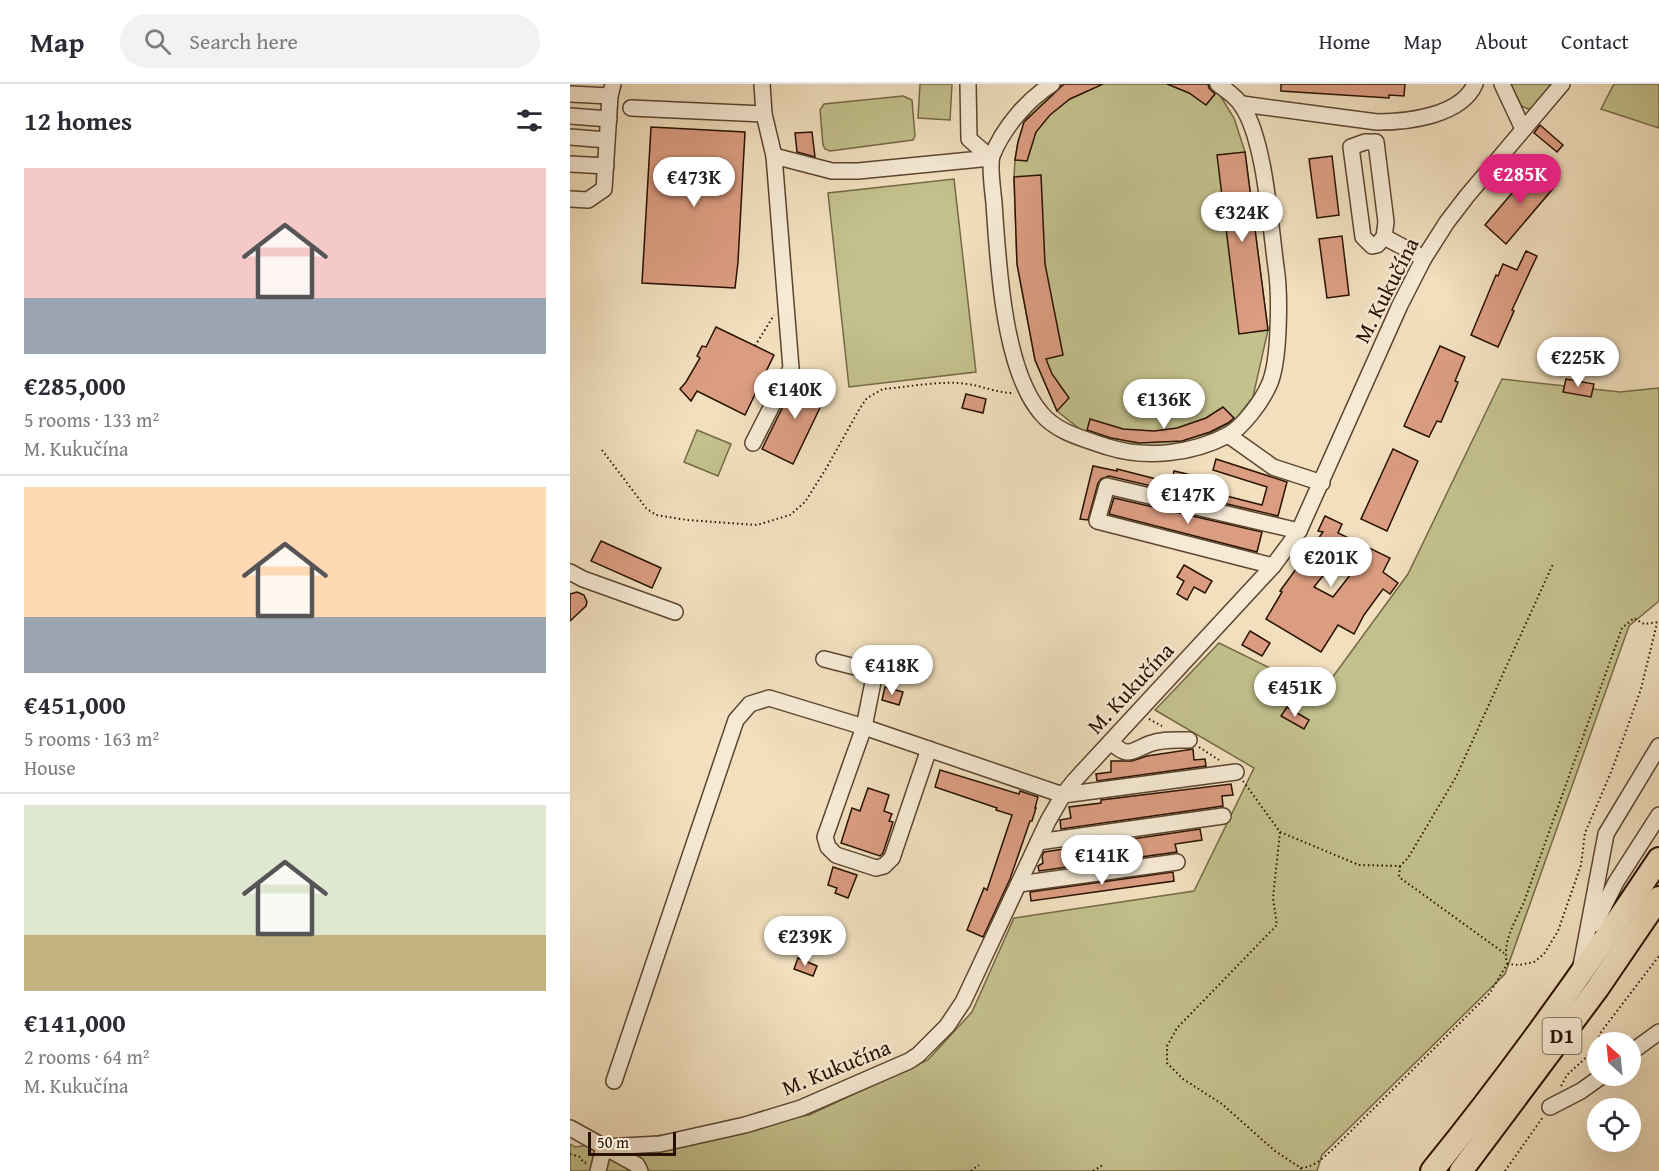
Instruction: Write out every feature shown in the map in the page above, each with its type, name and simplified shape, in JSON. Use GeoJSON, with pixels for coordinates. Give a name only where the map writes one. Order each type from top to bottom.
{"type":"FeatureCollection","features":[{"type":"Feature","properties":{"kind":"highway","name":"D1"},"geometry":{"type":"LineString","coordinates":[[1432,1171],[1579,976],[1659,859]]}},
{"type":"Feature","properties":{"kind":"highway","name":"D1"},"geometry":{"type":"LineString","coordinates":[[1461,1171],[1590,998],[1659,898]]}},
{"type":"Feature","properties":{"kind":"street"},"geometry":{"type":"LineString","coordinates":[[753,442],[791,368],[787,295],[774,156],[764,114],[762,84]]}},
{"type":"Feature","properties":{"kind":"street"},"geometry":{"type":"LineString","coordinates":[[968,84],[969,139],[991,158]]}},
{"type":"Feature","properties":{"kind":"street"},"geometry":{"type":"LineString","coordinates":[[1052,84],[1036,94],[1017,117],[991,158],[999,272],[1006,322],[1019,370],[1041,414],[1060,429],[1124,452],[1158,453],[1187,450],[1228,435],[1242,425],[1270,384],[1278,324],[1277,277],[1255,131],[1242,104],[1218,84]]}},
{"type":"Feature","properties":{"kind":"street"},"geometry":{"type":"LineString","coordinates":[[1242,104],[1377,122],[1400,122],[1428,116],[1452,106],[1468,95],[1475,84]]}},
{"type":"Feature","properties":{"kind":"street"},"geometry":{"type":"LineString","coordinates":[[1502,84],[1523,129]]}},
{"type":"Feature","properties":{"kind":"street","name":"M. Kukučína"},"geometry":{"type":"LineString","coordinates":[[604,1147],[660,1144],[745,1125],[801,1108],[909,1061],[934,1039],[955,1015],[982,965],[1038,842],[1063,795],[1273,566],[1299,531],[1400,305],[1425,258],[1447,222],[1467,196],[1562,84]]}},
{"type":"Feature","properties":{"kind":"street"},"geometry":{"type":"LineString","coordinates":[[570,94],[612,90],[604,189],[588,200],[570,199]]}},
{"type":"Feature","properties":{"kind":"street"},"geometry":{"type":"LineString","coordinates":[[632,108],[764,114]]}},
{"type":"Feature","properties":{"kind":"street"},"geometry":{"type":"LineString","coordinates":[[570,116],[609,119]]}},
{"type":"Feature","properties":{"kind":"street"},"geometry":{"type":"LineString","coordinates":[[570,137],[607,140]]}},
{"type":"Feature","properties":{"kind":"street"},"geometry":{"type":"LineString","coordinates":[[1365,141],[1376,142],[1386,222],[1384,237],[1377,245],[1372,246],[1363,237],[1351,147],[1365,141]]}},
{"type":"Feature","properties":{"kind":"street"},"geometry":{"type":"LineString","coordinates":[[774,156],[832,171],[858,171],[991,158]]}},
{"type":"Feature","properties":{"kind":"street"},"geometry":{"type":"LineString","coordinates":[[570,164],[606,166]]}},
{"type":"Feature","properties":{"kind":"street"},"geometry":{"type":"LineString","coordinates":[[1384,237],[1425,258]]}},
{"type":"Feature","properties":{"kind":"street"},"geometry":{"type":"LineString","coordinates":[[1228,435],[1273,467],[1322,483]]}},
{"type":"Feature","properties":{"kind":"street"},"geometry":{"type":"LineString","coordinates":[[1273,566],[1097,521],[1107,486],[1299,531]]}},
{"type":"Feature","properties":{"kind":"street"},"geometry":{"type":"LineString","coordinates":[[570,572],[583,579],[675,612]]}},
{"type":"Feature","properties":{"kind":"street"},"geometry":{"type":"LineString","coordinates":[[824,659],[875,672],[864,726],[825,837],[828,847],[836,855],[876,868],[884,866],[892,858],[929,749]]}},
{"type":"Feature","properties":{"kind":"street"},"geometry":{"type":"LineString","coordinates":[[614,1082],[736,720],[750,704],[769,698],[864,726],[1063,795],[1236,772]]}},
{"type":"Feature","properties":{"kind":"street"},"geometry":{"type":"LineString","coordinates":[[1111,742],[1120,751],[1129,752],[1140,750],[1149,744],[1169,740],[1189,740]]}},
{"type":"Feature","properties":{"kind":"street"},"geometry":{"type":"LineString","coordinates":[[1579,976],[1606,834],[1659,746]]}},
{"type":"Feature","properties":{"kind":"street"},"geometry":{"type":"LineString","coordinates":[[1588,937],[1616,882],[1659,815]]}},
{"type":"Feature","properties":{"kind":"street"},"geometry":{"type":"LineString","coordinates":[[1038,842],[1223,816]]}},
{"type":"Feature","properties":{"kind":"street"},"geometry":{"type":"LineString","coordinates":[[1019,884],[1177,862]]}},
{"type":"Feature","properties":{"kind":"street"},"geometry":{"type":"LineString","coordinates":[[1641,1045],[1659,1032]]}},
{"type":"Feature","properties":{"kind":"street"},"geometry":{"type":"LineString","coordinates":[[1550,1107],[1588,1086]]}},
{"type":"Feature","properties":{"kind":"street"},"geometry":{"type":"LineString","coordinates":[[570,1128],[637,1166],[640,1171]]}},
{"type":"Feature","properties":{"kind":"street"},"geometry":{"type":"LineString","coordinates":[[598,1171],[604,1147]]}},
{"type":"Feature","properties":{"kind":"path"},"geometry":{"type":"LineString","coordinates":[[755,346],[787,295]]}},
{"type":"Feature","properties":{"kind":"path"},"geometry":{"type":"LineString","coordinates":[[602,450],[646,508],[657,514],[687,520],[757,525],[790,515],[805,502],[860,408],[867,398],[876,392],[883,389],[953,384],[967,384],[1004,393],[1028,391]]}},
{"type":"Feature","properties":{"kind":"path"},"geometry":{"type":"LineString","coordinates":[[1504,953],[1399,877],[1400,866],[1408,858],[1456,777],[1553,564]]}},
{"type":"Feature","properties":{"kind":"path"},"geometry":{"type":"LineString","coordinates":[[1280,832],[1274,898],[1277,925],[1177,1028],[1167,1046],[1167,1063],[1183,1079],[1222,1104],[1275,1151],[1301,1169],[1318,1161],[1349,1133],[1490,993],[1506,964],[1504,953],[1508,936],[1524,902],[1622,628],[1634,618],[1644,624],[1658,623],[1641,689],[1612,770],[1585,833],[1581,865],[1558,931],[1544,954],[1534,962],[1506,964]]}},
{"type":"Feature","properties":{"kind":"path"},"geometry":{"type":"LineString","coordinates":[[1141,709],[1150,720],[1189,740],[1236,772],[1280,832],[1359,865],[1400,866]]}},
{"type":"Feature","properties":{"kind":"path"},"geometry":{"type":"LineString","coordinates":[[1601,1032],[1659,956]]}},
{"type":"Feature","properties":{"kind":"path"},"geometry":{"type":"LineString","coordinates":[[971,1171],[979,1165]]}},
{"type":"Feature","properties":{"kind":"path"},"geometry":{"type":"LineString","coordinates":[[1093,1171],[1103,1165]]}},
{"type":"Feature","properties":{"kind":"shaded area"},"geometry":{"type":"Polygon","coordinates":[[[920,84],[952,84],[950,120],[918,118],[920,84]]]}},
{"type":"Feature","properties":{"kind":"shaded area"},"geometry":{"type":"Polygon","coordinates":[[[1064,84],[1210,84],[1218,92],[1234,118],[1245,152],[1268,330],[1253,397],[1235,420],[1197,440],[1174,445],[1139,448],[1086,434],[1057,411],[1035,360],[1017,264],[1015,160],[1018,142],[1027,117],[1033,108],[1054,89],[1064,84]]]}},
{"type":"Feature","properties":{"kind":"shaded area"},"geometry":{"type":"Polygon","coordinates":[[[1509,84],[1553,84],[1531,109],[1520,104],[1509,84]]]}},
{"type":"Feature","properties":{"kind":"shaded area"},"geometry":{"type":"Polygon","coordinates":[[[1614,84],[1659,84],[1659,128],[1601,109],[1614,84]]]}},
{"type":"Feature","properties":{"kind":"shaded area"},"geometry":{"type":"Polygon","coordinates":[[[903,96],[912,100],[915,136],[913,140],[830,151],[825,149],[820,110],[824,104],[903,96]]]}},
{"type":"Feature","properties":{"kind":"shaded area"},"geometry":{"type":"Polygon","coordinates":[[[954,179],[976,372],[849,387],[828,193],[954,179]]]}},
{"type":"Feature","properties":{"kind":"shaded area"},"geometry":{"type":"Polygon","coordinates":[[[1502,379],[1620,392],[1659,388],[1659,601],[1629,626],[1505,974],[1322,1155],[1317,1171],[570,1171],[570,1144],[575,1147],[809,1115],[928,1060],[972,1012],[1014,918],[1194,891],[1254,768],[1155,710],[1219,643],[1321,693],[1408,574],[1502,379]]]}},
{"type":"Feature","properties":{"kind":"shaded area"},"geometry":{"type":"Polygon","coordinates":[[[697,430],[731,444],[718,476],[684,462],[697,430]]]}},
{"type":"Feature","properties":{"kind":"building"},"geometry":{"type":"Polygon","coordinates":[[[1064,84],[1103,84],[1070,99],[1050,115],[1036,132],[1027,161],[1015,160],[1024,122],[1064,84]]]}},
{"type":"Feature","properties":{"kind":"building"},"geometry":{"type":"Polygon","coordinates":[[[1167,84],[1208,84],[1215,94],[1206,105],[1189,93],[1167,84]]]}},
{"type":"Feature","properties":{"kind":"building"},"geometry":{"type":"Polygon","coordinates":[[[1281,84],[1405,84],[1404,96],[1389,95],[1389,98],[1281,91],[1281,84]]]}},
{"type":"Feature","properties":{"kind":"building"},"geometry":{"type":"Polygon","coordinates":[[[1540,125],[1563,145],[1557,152],[1534,133],[1540,125]]]}},
{"type":"Feature","properties":{"kind":"building"},"geometry":{"type":"Polygon","coordinates":[[[651,127],[745,132],[735,288],[642,283],[651,127]]]}},
{"type":"Feature","properties":{"kind":"building"},"geometry":{"type":"Polygon","coordinates":[[[812,132],[815,157],[797,152],[795,133],[812,132]]]}},
{"type":"Feature","properties":{"kind":"building"},"geometry":{"type":"Polygon","coordinates":[[[1245,152],[1268,330],[1239,334],[1217,155],[1245,152]]]}},
{"type":"Feature","properties":{"kind":"building"},"geometry":{"type":"Polygon","coordinates":[[[1332,156],[1339,215],[1317,218],[1309,159],[1332,156]]]}},
{"type":"Feature","properties":{"kind":"building"},"geometry":{"type":"Polygon","coordinates":[[[1534,167],[1556,185],[1506,244],[1485,225],[1534,167]]]}},
{"type":"Feature","properties":{"kind":"building"},"geometry":{"type":"Polygon","coordinates":[[[1041,175],[1045,264],[1063,355],[1046,359],[1052,374],[1069,398],[1057,411],[1035,360],[1017,264],[1014,177],[1041,175]]]}},
{"type":"Feature","properties":{"kind":"building"},"geometry":{"type":"Polygon","coordinates":[[[1342,236],[1349,295],[1327,298],[1319,239],[1342,236]]]}},
{"type":"Feature","properties":{"kind":"building"},"geometry":{"type":"Polygon","coordinates":[[[1526,251],[1537,256],[1498,347],[1471,335],[1496,275],[1498,276],[1503,264],[1517,270],[1526,251]]]}},
{"type":"Feature","properties":{"kind":"building"},"geometry":{"type":"Polygon","coordinates":[[[716,327],[774,355],[745,415],[697,391],[691,401],[680,389],[700,358],[697,356],[702,346],[706,347],[716,327]]]}},
{"type":"Feature","properties":{"kind":"building"},"geometry":{"type":"Polygon","coordinates":[[[1440,346],[1465,357],[1455,381],[1458,382],[1457,385],[1441,422],[1437,421],[1429,437],[1404,426],[1440,346]]]}},
{"type":"Feature","properties":{"kind":"building"},"geometry":{"type":"Polygon","coordinates":[[[798,376],[828,391],[793,464],[762,449],[798,376]]]}},
{"type":"Feature","properties":{"kind":"building"},"geometry":{"type":"Polygon","coordinates":[[[1566,379],[1594,384],[1591,397],[1563,392],[1566,379]]]}},
{"type":"Feature","properties":{"kind":"building"},"geometry":{"type":"Polygon","coordinates":[[[966,394],[986,399],[983,413],[962,408],[966,394]]]}},
{"type":"Feature","properties":{"kind":"building"},"geometry":{"type":"Polygon","coordinates":[[[1223,407],[1234,418],[1210,432],[1182,441],[1139,443],[1111,438],[1087,430],[1090,419],[1123,429],[1154,431],[1177,428],[1206,418],[1223,407]]]}},
{"type":"Feature","properties":{"kind":"building"},"geometry":{"type":"Polygon","coordinates":[[[1393,449],[1418,461],[1387,531],[1361,519],[1393,449]]]}},
{"type":"Feature","properties":{"kind":"building"},"geometry":{"type":"Polygon","coordinates":[[[1216,459],[1287,482],[1278,516],[1109,476],[1098,483],[1088,520],[1080,519],[1093,466],[1117,471],[1117,469],[1172,483],[1174,471],[1198,477],[1195,488],[1262,505],[1267,487],[1213,470],[1216,459]]]}},
{"type":"Feature","properties":{"kind":"building"},"geometry":{"type":"Polygon","coordinates":[[[1114,498],[1262,532],[1257,552],[1109,514],[1114,498]]]}},
{"type":"Feature","properties":{"kind":"building"},"geometry":{"type":"Polygon","coordinates":[[[1325,516],[1342,524],[1338,533],[1390,558],[1383,572],[1398,583],[1390,594],[1383,589],[1364,615],[1354,634],[1338,625],[1321,652],[1266,619],[1282,592],[1280,591],[1323,532],[1318,531],[1325,516]],[[1342,552],[1314,587],[1333,597],[1361,561],[1342,552]]]}},
{"type":"Feature","properties":{"kind":"building"},"geometry":{"type":"Polygon","coordinates":[[[601,541],[661,568],[652,588],[591,561],[601,541]]]}},
{"type":"Feature","properties":{"kind":"building"},"geometry":{"type":"Polygon","coordinates":[[[1184,565],[1212,581],[1205,593],[1194,587],[1187,600],[1177,594],[1184,581],[1177,577],[1184,565]]]}},
{"type":"Feature","properties":{"kind":"building"},"geometry":{"type":"Polygon","coordinates":[[[577,592],[584,595],[587,602],[586,606],[570,621],[570,594],[577,592]]]}},
{"type":"Feature","properties":{"kind":"building"},"geometry":{"type":"Polygon","coordinates":[[[1250,631],[1270,643],[1262,656],[1242,645],[1250,631]]]}},
{"type":"Feature","properties":{"kind":"building"},"geometry":{"type":"Polygon","coordinates":[[[885,687],[903,692],[899,705],[882,700],[885,687]]]}},
{"type":"Feature","properties":{"kind":"building"},"geometry":{"type":"Polygon","coordinates":[[[1287,707],[1309,720],[1304,729],[1281,716],[1287,707]]]}},
{"type":"Feature","properties":{"kind":"building"},"geometry":{"type":"Polygon","coordinates":[[[1193,749],[1194,760],[1205,759],[1206,766],[1097,781],[1096,774],[1111,772],[1111,761],[1132,761],[1147,756],[1193,749]]]}},
{"type":"Feature","properties":{"kind":"building"},"geometry":{"type":"Polygon","coordinates":[[[940,770],[1019,794],[1020,791],[1038,797],[1032,821],[1030,821],[1010,879],[983,937],[967,930],[984,888],[987,890],[1012,815],[935,787],[940,770]]]}},
{"type":"Feature","properties":{"kind":"building"},"geometry":{"type":"Polygon","coordinates":[[[1231,784],[1233,795],[1222,796],[1223,806],[1061,829],[1060,820],[1071,818],[1069,807],[1101,803],[1101,800],[1231,784]]]}},
{"type":"Feature","properties":{"kind":"building"},"geometry":{"type":"Polygon","coordinates":[[[868,788],[889,795],[884,811],[892,814],[889,821],[893,822],[880,856],[841,843],[852,808],[860,811],[868,788]]]}},
{"type":"Feature","properties":{"kind":"building"},"geometry":{"type":"Polygon","coordinates":[[[1200,829],[1202,840],[1175,844],[1177,852],[1039,871],[1038,866],[1043,863],[1044,852],[1200,829]]]}},
{"type":"Feature","properties":{"kind":"building"},"geometry":{"type":"Polygon","coordinates":[[[833,867],[857,875],[848,898],[835,893],[837,888],[828,885],[833,867]]]}},
{"type":"Feature","properties":{"kind":"building"},"geometry":{"type":"Polygon","coordinates":[[[1173,872],[1174,881],[1031,901],[1030,892],[1173,872]]]}},
{"type":"Feature","properties":{"kind":"building"},"geometry":{"type":"Polygon","coordinates":[[[798,958],[817,966],[813,976],[794,969],[798,958]]]}}]}
